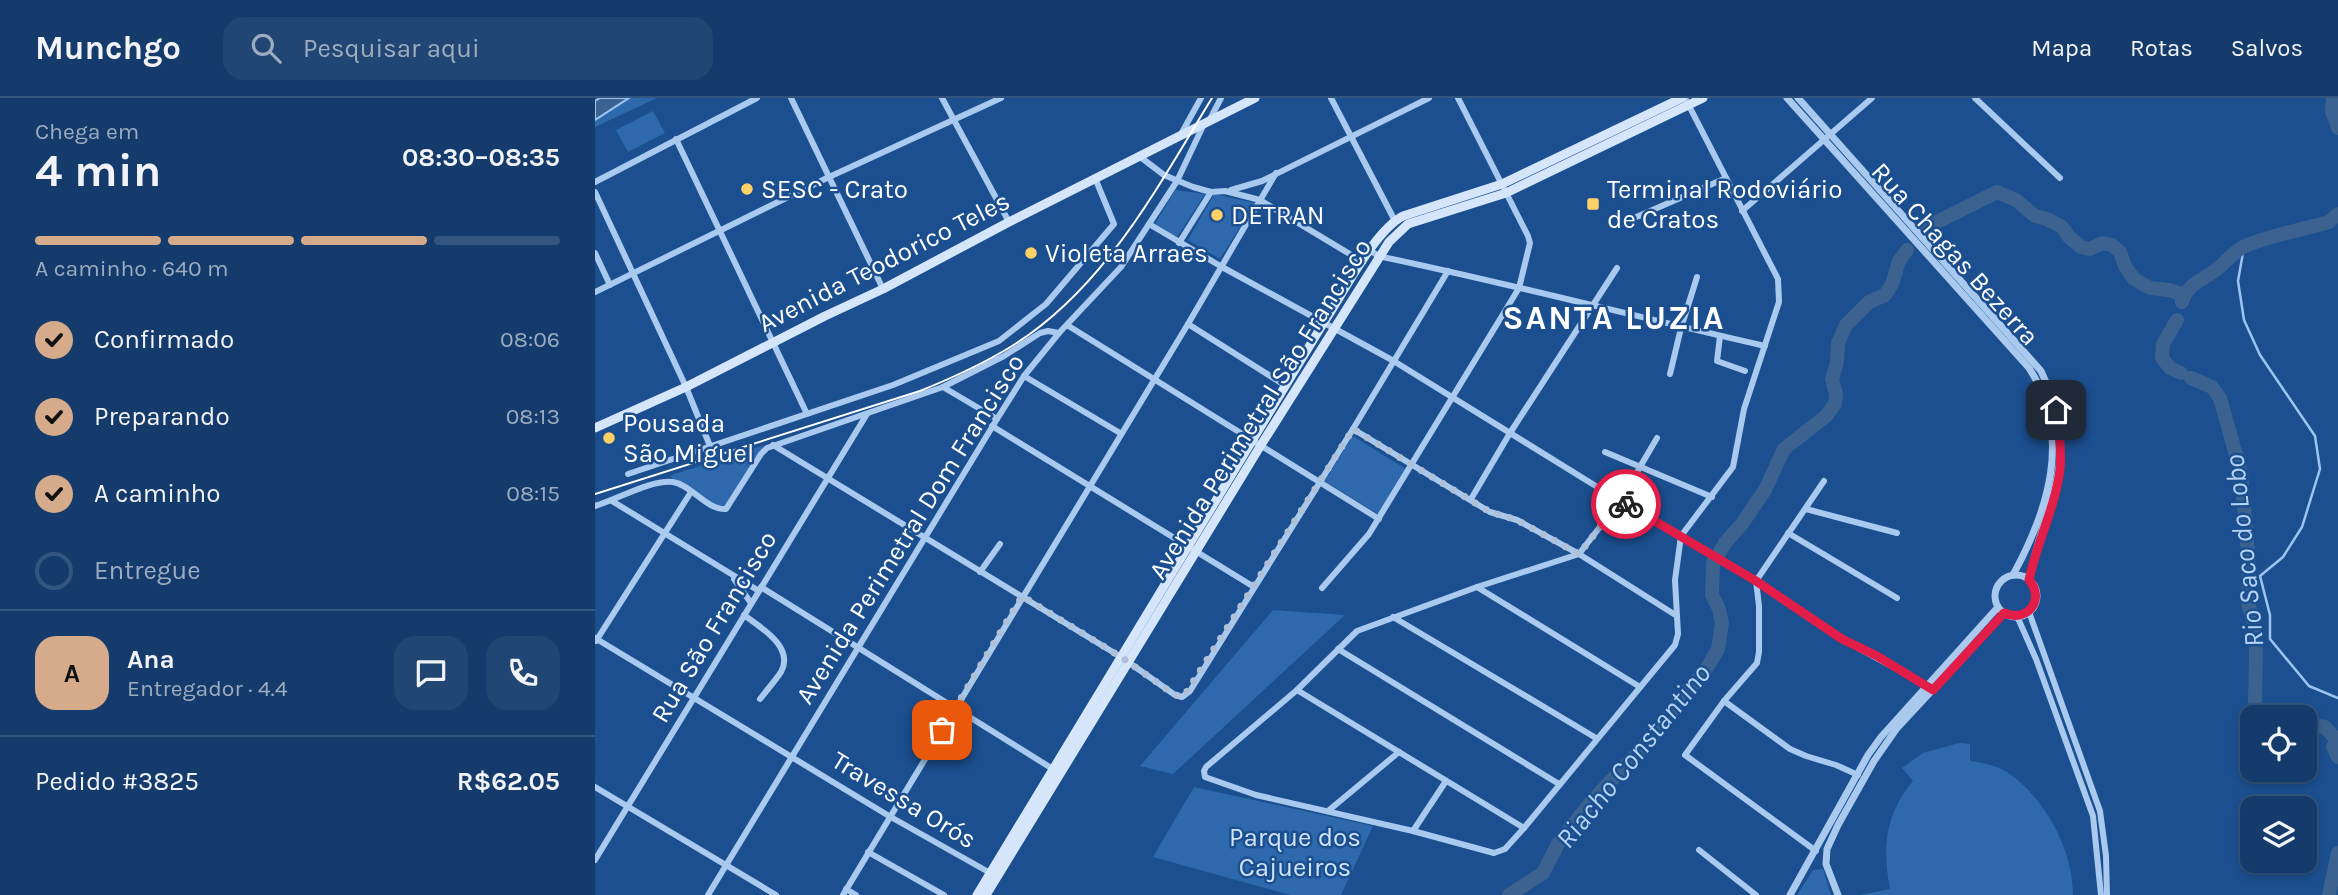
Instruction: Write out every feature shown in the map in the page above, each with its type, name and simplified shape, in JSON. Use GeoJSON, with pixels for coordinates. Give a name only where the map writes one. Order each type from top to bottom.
{"type":"FeatureCollection","features":[{"type":"Feature","properties":{"kind":"main road","name":"Avenida Teodorico Teles"},"geometry":{"type":"LineString","coordinates":[[595,428],[686,387],[883,289],[1255,98]]}},
{"type":"Feature","properties":{"kind":"main road","name":"Avenida Perimetral São Francisco"},"geometry":{"type":"LineString","coordinates":[[977,895],[993,875],[1057,772],[1257,442],[1334,328],[1374,253],[1395,221],[1504,188],[1685,100],[1703,98]]}},
{"type":"Feature","properties":{"kind":"main road","name":"Avenida Perimetral São Francisco"},"geometry":{"type":"LineString","coordinates":[[1257,442],[1286,386],[1363,262],[1408,223],[1438,210]]}},
{"type":"Feature","properties":{"kind":"main road","name":"Avenida Perimetral São Francisco"},"geometry":{"type":"LineString","coordinates":[[986,895],[993,875]]}},
{"type":"Feature","properties":{"kind":"street"},"geometry":{"type":"LineString","coordinates":[[595,182],[757,98]]}},
{"type":"Feature","properties":{"kind":"street"},"geometry":{"type":"LineString","coordinates":[[791,98],[883,289]]}},
{"type":"Feature","properties":{"kind":"street"},"geometry":{"type":"LineString","coordinates":[[942,98],[1009,222]]}},
{"type":"Feature","properties":{"kind":"street"},"geometry":{"type":"LineString","coordinates":[[595,292],[829,177],[1001,98]]}},
{"type":"Feature","properties":{"kind":"street"},"geometry":{"type":"LineString","coordinates":[[1180,136],[1201,98]]}},
{"type":"Feature","properties":{"kind":"street","name":"Avenida Perimetral Dom Francisco"},"geometry":{"type":"LineString","coordinates":[[708,895],[1024,376],[1059,333],[1113,276],[1177,181],[1221,98]]}},
{"type":"Feature","properties":{"kind":"street"},"geometry":{"type":"LineString","coordinates":[[1331,98],[1395,221]]}},
{"type":"Feature","properties":{"kind":"street"},"geometry":{"type":"LineString","coordinates":[[1139,156],[1151,167],[1177,181],[1210,192],[1225,191],[1252,185],[1429,98]]}},
{"type":"Feature","properties":{"kind":"street"},"geometry":{"type":"LineString","coordinates":[[1322,588],[1362,544],[1379,519],[1519,288],[1529,243],[1521,220],[1458,98]]}},
{"type":"Feature","properties":{"kind":"street","name":"Rua Chagas Bezerra"},"geometry":{"type":"LineString","coordinates":[[1787,98],[1827,137],[2041,371],[2051,393],[2059,428],[2060,467],[2029,580]]}},
{"type":"Feature","properties":{"kind":"street","name":"Rua Chagas Bezerra"},"geometry":{"type":"LineString","coordinates":[[1798,98],[1827,137],[2029,368],[2042,390],[2053,431],[2053,462],[2044,506],[2013,575]]}},
{"type":"Feature","properties":{"kind":"street"},"geometry":{"type":"LineString","coordinates":[[1742,211],[1872,98]]}},
{"type":"Feature","properties":{"kind":"street"},"geometry":{"type":"LineString","coordinates":[[1975,98],[2060,178]]}},
{"type":"Feature","properties":{"kind":"street"},"geometry":{"type":"LineString","coordinates":[[1657,438],[1620,501],[1579,554],[1477,587],[1357,631],[1297,690],[1206,767],[1204,773],[1207,779],[1256,795],[1413,831],[1489,853],[1505,849],[1675,645],[1678,634],[1675,580],[1681,536],[1733,467],[1744,409],[1779,302],[1778,279],[1685,100]]}},
{"type":"Feature","properties":{"kind":"street"},"geometry":{"type":"LineString","coordinates":[[676,139],[807,414]]}},
{"type":"Feature","properties":{"kind":"street"},"geometry":{"type":"LineString","coordinates":[[856,895],[844,892],[1188,324],[1276,173]]}},
{"type":"Feature","properties":{"kind":"street"},"geometry":{"type":"LineString","coordinates":[[628,474],[893,385],[999,341],[1046,304],[1115,224],[1095,178]]}},
{"type":"Feature","properties":{"kind":"street"},"geometry":{"type":"LineString","coordinates":[[1618,225],[1726,178]]}},
{"type":"Feature","properties":{"kind":"street"},"geometry":{"type":"LineString","coordinates":[[1225,191],[1260,200],[1363,262]]}},
{"type":"Feature","properties":{"kind":"street"},"geometry":{"type":"LineString","coordinates":[[595,192],[686,387],[710,446]]}},
{"type":"Feature","properties":{"kind":"street"},"geometry":{"type":"LineString","coordinates":[[1179,243],[1210,192]]}},
{"type":"Feature","properties":{"kind":"street"},"geometry":{"type":"LineString","coordinates":[[1149,224],[1392,360],[1620,501],[1756,581],[1842,639],[1930,687]]}},
{"type":"Feature","properties":{"kind":"street"},"geometry":{"type":"LineString","coordinates":[[595,253],[610,285]]}},
{"type":"Feature","properties":{"kind":"street"},"geometry":{"type":"LineString","coordinates":[[1374,253],[1765,346]]}},
{"type":"Feature","properties":{"kind":"street"},"geometry":{"type":"LineString","coordinates":[[1471,499],[1510,433],[1617,268]]}},
{"type":"Feature","properties":{"kind":"street"},"geometry":{"type":"LineString","coordinates":[[773,445],[1182,697],[1190,691],[1448,271]]}},
{"type":"Feature","properties":{"kind":"street"},"geometry":{"type":"LineString","coordinates":[[1670,374],[1697,277]]}},
{"type":"Feature","properties":{"kind":"street"},"geometry":{"type":"LineString","coordinates":[[1188,324],[1286,386]]}},
{"type":"Feature","properties":{"kind":"street"},"geometry":{"type":"LineString","coordinates":[[1067,325],[1379,519]]}},
{"type":"Feature","properties":{"kind":"street"},"geometry":{"type":"LineString","coordinates":[[595,506],[669,482],[680,484],[718,509],[726,509],[761,454],[773,445],[943,387],[1004,356],[1040,333],[1059,333]]}},
{"type":"Feature","properties":{"kind":"street"},"geometry":{"type":"LineString","coordinates":[[1720,336],[1717,361],[1745,371]]}},
{"type":"Feature","properties":{"kind":"street"},"geometry":{"type":"LineString","coordinates":[[1024,376],[1120,433]]}},
{"type":"Feature","properties":{"kind":"street"},"geometry":{"type":"LineString","coordinates":[[943,387],[1089,485],[1254,587]]}},
{"type":"Feature","properties":{"kind":"street","name":"Rua São Francisco"},"geometry":{"type":"LineString","coordinates":[[595,860],[867,414]]}},
{"type":"Feature","properties":{"kind":"street"},"geometry":{"type":"LineString","coordinates":[[1353,429],[1490,512],[1517,520],[1579,554],[1677,616]]}},
{"type":"Feature","properties":{"kind":"street"},"geometry":{"type":"LineString","coordinates":[[1605,452],[1712,497]]}},
{"type":"Feature","properties":{"kind":"street"},"geometry":{"type":"LineString","coordinates":[[1816,851],[1685,755],[1724,701],[1757,663],[1759,629],[1756,581],[1825,481]]}},
{"type":"Feature","properties":{"kind":"street"},"geometry":{"type":"LineString","coordinates":[[596,640],[691,492]]}},
{"type":"Feature","properties":{"kind":"street"},"geometry":{"type":"LineString","coordinates":[[612,501],[730,575],[760,589],[858,648],[1057,772]]}},
{"type":"Feature","properties":{"kind":"street"},"geometry":{"type":"LineString","coordinates":[[1806,509],[1897,533]]}},
{"type":"Feature","properties":{"kind":"street"},"geometry":{"type":"LineString","coordinates":[[1788,533],[1897,598]]}},
{"type":"Feature","properties":{"kind":"street"},"geometry":{"type":"LineString","coordinates":[[981,572],[1000,544]]}},
{"type":"Feature","properties":{"kind":"street"},"geometry":{"type":"LineString","coordinates":[[730,575],[751,603]]}},
{"type":"Feature","properties":{"kind":"street"},"geometry":{"type":"LineString","coordinates":[[2013,575],[2029,580],[2036,596],[2029,612],[2017,616],[2001,610],[1996,600],[1997,587],[2001,582],[2013,575]]}},
{"type":"Feature","properties":{"kind":"street"},"geometry":{"type":"LineString","coordinates":[[1477,587],[1640,687]]}},
{"type":"Feature","properties":{"kind":"street"},"geometry":{"type":"LineString","coordinates":[[1826,864],[1829,842],[1850,798],[1857,775],[1881,737],[2001,610]]}},
{"type":"Feature","properties":{"kind":"street"},"geometry":{"type":"LineString","coordinates":[[2029,612],[2100,811],[2106,856],[2107,895]]}},
{"type":"Feature","properties":{"kind":"street"},"geometry":{"type":"LineString","coordinates":[[744,615],[778,643],[783,655],[781,671],[760,699]]}},
{"type":"Feature","properties":{"kind":"street"},"geometry":{"type":"LineString","coordinates":[[2017,616],[2036,659],[2093,816],[2101,895]]}},
{"type":"Feature","properties":{"kind":"street"},"geometry":{"type":"LineString","coordinates":[[1393,617],[1596,738]]}},
{"type":"Feature","properties":{"kind":"street","name":"Travessa Orós"},"geometry":{"type":"LineString","coordinates":[[596,640],[792,755],[889,816],[993,875]]}},
{"type":"Feature","properties":{"kind":"street"},"geometry":{"type":"LineString","coordinates":[[1338,649],[1559,784]]}},
{"type":"Feature","properties":{"kind":"street"},"geometry":{"type":"LineString","coordinates":[[1790,895],[1884,746],[1930,687]]}},
{"type":"Feature","properties":{"kind":"street"},"geometry":{"type":"LineString","coordinates":[[1297,690],[1524,828]]}},
{"type":"Feature","properties":{"kind":"street"},"geometry":{"type":"LineString","coordinates":[[1724,701],[1790,749],[1857,775]]}},
{"type":"Feature","properties":{"kind":"street"},"geometry":{"type":"LineString","coordinates":[[1328,811],[1399,752]]}},
{"type":"Feature","properties":{"kind":"street"},"geometry":{"type":"LineString","coordinates":[[1413,831],[1446,781]]}},
{"type":"Feature","properties":{"kind":"street"},"geometry":{"type":"LineString","coordinates":[[595,787],[776,895]]}},
{"type":"Feature","properties":{"kind":"street"},"geometry":{"type":"LineString","coordinates":[[1699,850],[1756,895]]}},
{"type":"Feature","properties":{"kind":"street"},"geometry":{"type":"LineString","coordinates":[[868,852],[944,895]]}},
{"type":"Feature","properties":{"kind":"street"},"geometry":{"type":"LineString","coordinates":[[1810,861],[1819,858],[1826,864],[1838,895]]}},
{"type":"Feature","properties":{"kind":"green space"},"geometry":{"type":"Polygon","coordinates":[[[629,98],[657,98],[595,127],[595,120],[629,98]]]}},
{"type":"Feature","properties":{"kind":"green space"},"geometry":{"type":"Polygon","coordinates":[[[653,111],[665,133],[628,152],[616,130],[653,111]]]}},
{"type":"Feature","properties":{"kind":"green space"},"geometry":{"type":"Polygon","coordinates":[[[1175,190],[1205,194],[1177,237],[1155,224],[1175,190]]]}},
{"type":"Feature","properties":{"kind":"green space"},"geometry":{"type":"Polygon","coordinates":[[[1214,194],[1255,203],[1220,259],[1188,240],[1214,194]]]}},
{"type":"Feature","properties":{"kind":"green space"},"geometry":{"type":"Polygon","coordinates":[[[1353,436],[1406,469],[1378,514],[1325,481],[1353,436]]]}},
{"type":"Feature","properties":{"kind":"green space"},"geometry":{"type":"Polygon","coordinates":[[[764,445],[727,506],[718,507],[669,476],[764,445]]]}},
{"type":"Feature","properties":{"kind":"green space"},"geometry":{"type":"Polygon","coordinates":[[[1273,610],[1345,615],[1173,774],[1140,766],[1273,610]]]}},
{"type":"Feature","properties":{"kind":"green space"},"geometry":{"type":"Polygon","coordinates":[[[1959,743],[1970,744],[1970,761],[2007,772],[2021,783],[2045,810],[2068,860],[2073,895],[1860,895],[1890,889],[1886,859],[1888,832],[1896,806],[1913,781],[1902,768],[1923,753],[1959,743]]]}},
{"type":"Feature","properties":{"kind":"green space","name":"Parque dos Cajueiros"},"geometry":{"type":"Polygon","coordinates":[[[1194,787],[1373,826],[1341,895],[1290,895],[1153,857],[1194,787]]]}},
{"type":"Feature","properties":{"kind":"green space"},"geometry":{"type":"Polygon","coordinates":[[[1823,869],[1831,895],[1797,895],[1813,870],[1823,869]]]}},
{"type":"Feature","properties":{"kind":"shaded area"},"geometry":{"type":"Polygon","coordinates":[[[600,98],[629,98],[595,120],[595,101],[600,98]]]}},
{"type":"Feature","properties":{"kind":"waterway","name":"Rio Saco do Lobo"},"geometry":{"type":"LineString","coordinates":[[2333,98],[2332,111],[2338,128]]}},
{"type":"Feature","properties":{"kind":"waterway","name":"Riacho Constantino"},"geometry":{"type":"LineString","coordinates":[[1927,227],[1997,192],[2016,200],[2035,216],[2062,227],[2081,247],[2090,249],[2102,243],[2112,245],[2120,252],[2134,279],[2150,288],[2184,295]]}},
{"type":"Feature","properties":{"kind":"waterway","name":"Rio Saco do Lobo"},"geometry":{"type":"LineString","coordinates":[[2182,302],[2192,287],[2245,246],[2329,222],[2338,214]]}},
{"type":"Feature","properties":{"kind":"waterway"},"geometry":{"type":"LineString","coordinates":[[2244,247],[2238,281],[2244,320],[2260,355],[2315,436],[2320,469],[2302,527],[2283,557],[2260,576],[2270,615],[2270,639],[2309,686],[2338,698]]}},
{"type":"Feature","properties":{"kind":"waterway","name":"Riacho Constantino"},"geometry":{"type":"LineString","coordinates":[[1509,895],[1543,873],[1559,842],[1591,802],[1658,731],[1683,695],[1705,671],[1718,649],[1722,623],[1712,595],[1713,563],[1765,490],[1784,449],[1826,416],[1835,404],[1836,394],[1832,379],[1837,362],[1838,343],[1846,325],[1869,302],[1885,295],[1892,284],[1899,261],[1907,250]]}},
{"type":"Feature","properties":{"kind":"waterway","name":"Rio Saco do Lobo"},"geometry":{"type":"LineString","coordinates":[[2177,320],[2163,344],[2162,358],[2170,368],[2181,373]]}},
{"type":"Feature","properties":{"kind":"waterway","name":"Rio Saco do Lobo"},"geometry":{"type":"LineString","coordinates":[[2191,378],[2212,387],[2220,398],[2241,473],[2249,564],[2248,603],[2254,624],[2256,653],[2255,701]]}},
{"type":"Feature","properties":{"kind":"waterway","name":"Rio Saco do Lobo"},"geometry":{"type":"LineString","coordinates":[[2318,726],[2325,727],[2335,738]]}},
{"type":"Feature","properties":{"kind":"waterway","name":"Rio Saco do Lobo"},"geometry":{"type":"LineString","coordinates":[[2333,747],[2338,757]]}},
{"type":"Feature","properties":{"kind":"waterway","name":"Rio Saco do Lobo"},"geometry":{"type":"LineString","coordinates":[[2329,895],[2338,853]]}},
{"type":"Feature","properties":{"kind":"tram line"},"geometry":{"type":"LineString","coordinates":[[595,494],[920,391],[1012,346],[1045,323],[1101,266],[1149,201],[1212,98]]}},
{"type":"Feature","properties":{"kind":"way so far"},"geometry":{"type":"LineString","coordinates":[[942,730],[1022,596],[1121,657],[1175,695],[1184,696],[1190,691],[1353,429],[1490,512],[1531,526],[1579,554],[1620,501],[1626,504]]}},
{"type":"Feature","properties":{"kind":"place","name":"SESC - Crato"},"geometry":{"type":"Point","coordinates":[747,189]}},
{"type":"Feature","properties":{"kind":"place","name":"Terminal Rodoviário de Cratos"},"geometry":{"type":"Point","coordinates":[1593,204]}},
{"type":"Feature","properties":{"kind":"place","name":"DETRAN"},"geometry":{"type":"Point","coordinates":[1217,215]}},
{"type":"Feature","properties":{"kind":"place","name":"Violeta Arraes"},"geometry":{"type":"Point","coordinates":[1031,253]}},
{"type":"Feature","properties":{"kind":"place","name":"Pousada São Miguel"},"geometry":{"type":"Point","coordinates":[609,438]}},
{"type":"Feature","properties":{"kind":"district","name":"SANTA LUZIA"},"geometry":{"type":"Point","coordinates":[1614,318]}},
{"type":"Feature","properties":{"kind":"route"},"geometry":{"type":"LineString","coordinates":[[1626,504],[1756,581],[1842,639],[1877,656],[1933,690],[2004,613],[2010,616],[2023,615],[2033,607],[2036,590],[2029,580],[2036,548],[2058,484],[2060,467],[2056,410]]}}]}
